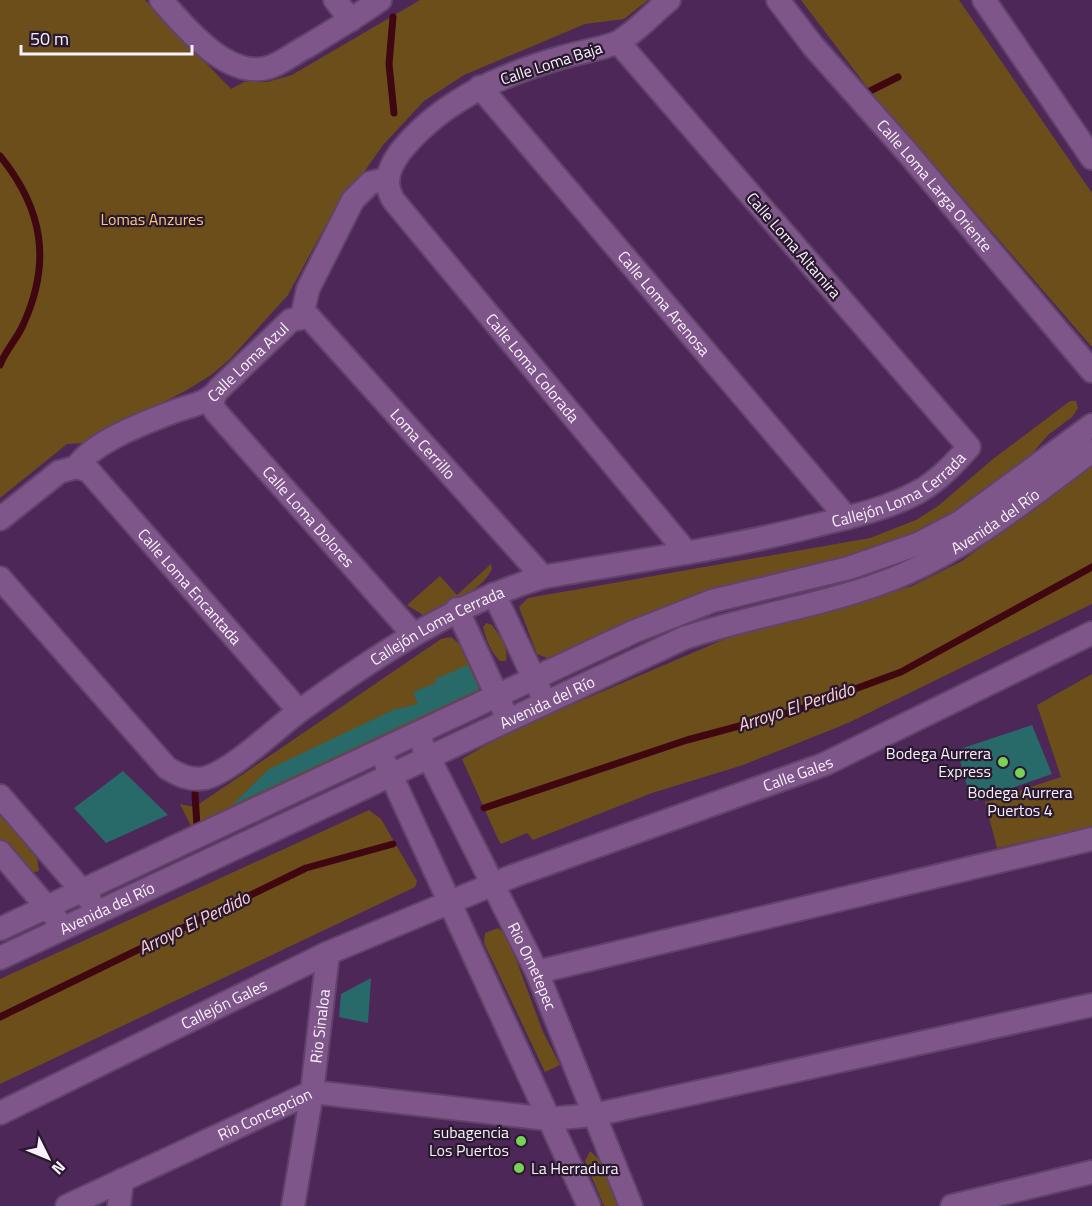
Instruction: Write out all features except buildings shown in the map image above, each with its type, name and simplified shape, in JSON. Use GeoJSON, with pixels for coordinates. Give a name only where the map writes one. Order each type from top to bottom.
{"type":"FeatureCollection","features":[{"type":"Feature","properties":{"kind":"street"},"geometry":{"type":"LineString","coordinates":[[161,0],[209,50],[227,61],[248,69],[269,68],[351,20],[380,0]]}},
{"type":"Feature","properties":{"kind":"street"},"geometry":{"type":"LineString","coordinates":[[335,0],[351,20]]}},
{"type":"Feature","properties":{"kind":"street","name":"Calle Loma Baja"},"geometry":{"type":"LineString","coordinates":[[387,179],[394,159],[418,131],[480,87],[532,67],[619,43],[669,0]]}},
{"type":"Feature","properties":{"kind":"street","name":"Calle Loma Larga Oriente"},"geometry":{"type":"LineString","coordinates":[[778,0],[813,46],[907,152],[1092,371]]}},
{"type":"Feature","properties":{"kind":"street"},"geometry":{"type":"LineString","coordinates":[[984,0],[1092,158]]}},
{"type":"Feature","properties":{"kind":"street","name":"Calle Loma Altamira"},"geometry":{"type":"LineString","coordinates":[[619,43],[969,447]]}},
{"type":"Feature","properties":{"kind":"street","name":"Calle Loma Arenosa"},"geometry":{"type":"LineString","coordinates":[[480,87],[847,518]]}},
{"type":"Feature","properties":{"kind":"street","name":"Calle Loma Azul"},"geometry":{"type":"LineString","coordinates":[[77,467],[82,458],[94,448],[163,416],[214,397],[219,389],[291,320],[302,316],[308,289],[353,200],[370,183],[387,179]]}},
{"type":"Feature","properties":{"kind":"street","name":"Calle Loma Colorada"},"geometry":{"type":"LineString","coordinates":[[387,179],[387,191],[394,201],[687,553]]}},
{"type":"Feature","properties":{"kind":"street","name":"Loma Cerrillo"},"geometry":{"type":"LineString","coordinates":[[302,316],[309,316],[329,335],[543,577]]}},
{"type":"Feature","properties":{"kind":"street","name":"Calle Loma Dolores"},"geometry":{"type":"LineString","coordinates":[[214,397],[212,405],[216,412],[413,634]]}},
{"type":"Feature","properties":{"kind":"street","name":"Avenida del Río"},"geometry":{"type":"LineString","coordinates":[[0,929],[256,806],[380,752],[633,632],[712,602],[849,568],[918,544],[960,522],[1092,425]]}},
{"type":"Feature","properties":{"kind":"street","name":"Callejón Loma Cerrada"},"geometry":{"type":"LineString","coordinates":[[0,578],[167,768],[185,778],[205,778],[225,768],[299,711],[413,634],[457,609],[543,577],[776,536],[890,506],[920,491],[948,471],[969,447]]}},
{"type":"Feature","properties":{"kind":"street","name":"Avenida del Río"},"geometry":{"type":"LineString","coordinates":[[0,958],[395,784],[508,720],[684,638],[733,621],[839,596],[900,576],[952,550],[1092,451]]}},
{"type":"Feature","properties":{"kind":"street"},"geometry":{"type":"LineString","coordinates":[[0,519],[59,472],[77,467]]}},
{"type":"Feature","properties":{"kind":"street","name":"Calle Loma Encantada"},"geometry":{"type":"LineString","coordinates":[[77,467],[88,471],[95,478],[299,711]]}},
{"type":"Feature","properties":{"kind":"street"},"geometry":{"type":"LineString","coordinates":[[494,594],[546,702]]}},
{"type":"Feature","properties":{"kind":"street"},"geometry":{"type":"LineString","coordinates":[[457,609],[508,720]]}},
{"type":"Feature","properties":{"kind":"street","name":"Calle Gales"},"geometry":{"type":"LineString","coordinates":[[450,903],[825,764],[1092,633]]}},
{"type":"Feature","properties":{"kind":"street","name":"Rio Ometepec"},"geometry":{"type":"LineString","coordinates":[[418,734],[537,972],[631,1206]]}},
{"type":"Feature","properties":{"kind":"street"},"geometry":{"type":"LineString","coordinates":[[380,752],[589,1206]]}},
{"type":"Feature","properties":{"kind":"street"},"geometry":{"type":"LineString","coordinates":[[0,796],[100,913]]}},
{"type":"Feature","properties":{"kind":"street"},"geometry":{"type":"LineString","coordinates":[[537,972],[1092,839]]}},
{"type":"Feature","properties":{"kind":"street"},"geometry":{"type":"LineString","coordinates":[[0,852],[64,929]]}},
{"type":"Feature","properties":{"kind":"street","name":"Callejón Gales"},"geometry":{"type":"LineString","coordinates":[[0,1113],[328,953],[450,903]]}},
{"type":"Feature","properties":{"kind":"street","name":"Rio Sinaloa"},"geometry":{"type":"LineString","coordinates":[[293,1206],[312,1092],[328,953]]}},
{"type":"Feature","properties":{"kind":"street","name":"Rio Concepcion"},"geometry":{"type":"LineString","coordinates":[[68,1206],[312,1092],[548,1119],[594,1115],[1092,1005]]}},
{"type":"Feature","properties":{"kind":"street"},"geometry":{"type":"LineString","coordinates":[[952,1206],[1092,1172]]}},
{"type":"Feature","properties":{"kind":"street"},"geometry":{"type":"LineString","coordinates":[[119,1206],[123,1180]]}},
{"type":"Feature","properties":{"kind":"green space","name":"Lomas Anzures"},"geometry":{"type":"Polygon","coordinates":[[[0,0],[145,0],[231,89],[244,82],[267,82],[292,75],[420,0],[648,0],[624,19],[585,24],[464,75],[424,101],[383,145],[322,232],[288,295],[230,359],[211,375],[187,390],[84,443],[67,444],[0,498],[0,0]]]}},
{"type":"Feature","properties":{"kind":"green space"},"geometry":{"type":"Polygon","coordinates":[[[801,0],[959,0],[1092,193],[1092,347],[870,91],[801,0]]]}},
{"type":"Feature","properties":{"kind":"green space"},"geometry":{"type":"Polygon","coordinates":[[[1070,401],[1076,401],[1078,408],[1072,417],[1048,435],[1011,478],[945,525],[890,550],[647,613],[605,631],[558,658],[547,658],[537,654],[519,607],[528,598],[870,538],[916,520],[938,506],[993,459],[1070,401]]]}},
{"type":"Feature","properties":{"kind":"green space"},"geometry":{"type":"Polygon","coordinates":[[[1092,466],[1092,604],[848,723],[743,765],[652,793],[533,840],[527,833],[501,844],[462,759],[508,732],[769,620],[846,606],[912,586],[962,561],[1092,466]]]}},
{"type":"Feature","properties":{"kind":"green space"},"geometry":{"type":"Polygon","coordinates":[[[491,564],[492,569],[480,585],[452,602],[423,615],[407,605],[440,576],[457,595],[491,564]]]}},
{"type":"Feature","properties":{"kind":"green space"},"geometry":{"type":"Polygon","coordinates":[[[486,623],[492,625],[503,642],[506,661],[500,661],[491,650],[483,627],[486,623]]]}},
{"type":"Feature","properties":{"kind":"green space"},"geometry":{"type":"Polygon","coordinates":[[[451,637],[463,647],[481,684],[478,692],[191,826],[180,804],[194,807],[441,639],[451,637]]]}},
{"type":"Feature","properties":{"kind":"green space"},"geometry":{"type":"Polygon","coordinates":[[[1092,674],[1092,827],[997,848],[985,802],[1061,777],[1037,705],[1092,674]]]}},
{"type":"Feature","properties":{"kind":"green space"},"geometry":{"type":"Polygon","coordinates":[[[369,810],[381,819],[417,881],[415,887],[0,1084],[0,979],[369,810]]]}},
{"type":"Feature","properties":{"kind":"green space"},"geometry":{"type":"Polygon","coordinates":[[[0,815],[37,858],[39,871],[30,873],[0,838],[0,815]]]}},
{"type":"Feature","properties":{"kind":"green space"},"geometry":{"type":"Polygon","coordinates":[[[498,928],[507,935],[543,1032],[560,1065],[545,1072],[484,943],[485,933],[498,928]]]}},
{"type":"Feature","properties":{"kind":"green space"},"geometry":{"type":"Polygon","coordinates":[[[590,1151],[601,1161],[622,1206],[604,1206],[585,1161],[590,1151]]]}},
{"type":"Feature","properties":{"kind":"waterway"},"geometry":{"type":"LineString","coordinates":[[393,17],[389,64],[394,113]]}},
{"type":"Feature","properties":{"kind":"waterway"},"geometry":{"type":"LineString","coordinates":[[870,91],[898,77]]}},
{"type":"Feature","properties":{"kind":"waterway"},"geometry":{"type":"LineString","coordinates":[[0,156],[15,176],[34,216],[40,258],[32,302],[20,330],[0,365]]}},
{"type":"Feature","properties":{"kind":"waterway","name":"Arroyo El Perdido"},"geometry":{"type":"LineString","coordinates":[[484,808],[687,740],[795,711],[901,672],[1092,567]]}},
{"type":"Feature","properties":{"kind":"waterway"},"geometry":{"type":"LineString","coordinates":[[195,794],[197,826]]}},
{"type":"Feature","properties":{"kind":"waterway","name":"Arroyo El Perdido"},"geometry":{"type":"LineString","coordinates":[[0,1017],[306,868],[393,844]]}},
{"type":"Feature","properties":{"kind":"place","name":"Bodega Aurrera Express"},"geometry":{"type":"Point","coordinates":[1003,762]}},
{"type":"Feature","properties":{"kind":"place","name":"Bodega Aurrera Puertos 4"},"geometry":{"type":"Point","coordinates":[1020,773]}},
{"type":"Feature","properties":{"kind":"place","name":"subagencia Los Puertos"},"geometry":{"type":"Point","coordinates":[521,1141]}},
{"type":"Feature","properties":{"kind":"place","name":"La Herradura"},"geometry":{"type":"Point","coordinates":[519,1168]}}]}
